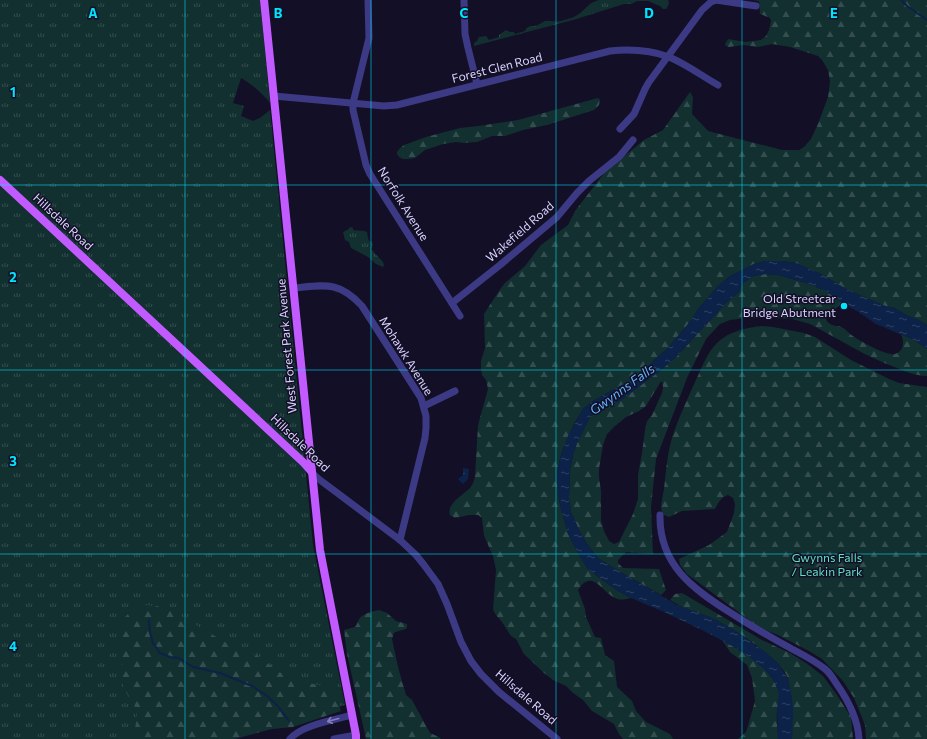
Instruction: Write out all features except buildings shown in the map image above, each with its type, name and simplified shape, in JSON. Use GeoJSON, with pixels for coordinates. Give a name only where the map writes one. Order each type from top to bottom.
{"type":"FeatureCollection","features":[{"type":"Feature","properties":{"kind":"main road","name":"West Forest Park Avenue"},"geometry":{"type":"LineString","coordinates":[[264,0],[320,550],[357,738]]}},
{"type":"Feature","properties":{"kind":"main road","name":"Hillsdale Road"},"geometry":{"type":"LineString","coordinates":[[0,180],[293,452],[311,472]]}},
{"type":"Feature","properties":{"kind":"street","name":"Norfolk Avenue"},"geometry":{"type":"LineString","coordinates":[[368,0],[368,44],[353,103],[353,110],[366,166],[460,316]]}},
{"type":"Feature","properties":{"kind":"street"},"geometry":{"type":"LineString","coordinates":[[464,0],[465,34],[477,84]]}},
{"type":"Feature","properties":{"kind":"street"},"geometry":{"type":"LineString","coordinates":[[620,128],[634,114],[645,89],[702,10],[710,2],[716,0],[756,6]]}},
{"type":"Feature","properties":{"kind":"street","name":"Forest Glen Road"},"geometry":{"type":"LineString","coordinates":[[274,96],[384,106],[397,105],[610,51],[624,49],[639,50],[668,57],[718,86]]}},
{"type":"Feature","properties":{"kind":"street","name":"Wakefield Road"},"geometry":{"type":"LineString","coordinates":[[452,302],[557,218],[577,193],[589,181],[619,157],[633,140]]}},
{"type":"Feature","properties":{"kind":"street","name":"Mohawk Avenue"},"geometry":{"type":"LineString","coordinates":[[294,288],[332,286],[348,293],[355,299],[362,306],[421,398],[426,416],[425,438],[400,540]]}},
{"type":"Feature","properties":{"kind":"street"},"geometry":{"type":"LineString","coordinates":[[424,406],[455,391]]}},
{"type":"Feature","properties":{"kind":"street","name":"Hillsdale Road"},"geometry":{"type":"LineString","coordinates":[[311,472],[409,548],[438,584],[450,610],[461,642],[471,661],[481,674],[499,692],[557,739]]}},
{"type":"Feature","properties":{"kind":"street"},"geometry":{"type":"LineString","coordinates":[[660,515],[661,531],[667,553],[682,576],[697,590],[714,602],[825,669],[848,701],[853,711],[858,728],[859,739]]}},
{"type":"Feature","properties":{"kind":"street"},"geometry":{"type":"LineString","coordinates":[[290,739],[298,732],[308,728],[352,716]]}},
{"type":"Feature","properties":{"kind":"street"},"geometry":{"type":"LineString","coordinates":[[334,739],[357,738]]}},
{"type":"Feature","properties":{"kind":"green space"},"geometry":{"type":"Polygon","coordinates":[[[0,0],[260,0],[270,103],[257,89],[241,78],[233,103],[244,106],[241,116],[253,121],[260,118],[270,110],[313,545],[345,705],[216,739],[0,739],[0,0]]]}},
{"type":"Feature","properties":{"kind":"green space"},"geometry":{"type":"Polygon","coordinates":[[[599,0],[668,0],[669,3],[666,9],[663,9],[660,6],[648,1],[637,1],[631,4],[624,4],[573,20],[474,46],[474,43],[479,37],[486,36],[489,40],[499,37],[499,35],[506,30],[514,32],[515,34],[546,21],[560,21],[573,17],[579,14],[590,4],[599,0]]]}},
{"type":"Feature","properties":{"kind":"green space"},"geometry":{"type":"Polygon","coordinates":[[[752,0],[927,0],[927,325],[895,308],[885,306],[846,289],[823,275],[796,263],[765,261],[754,264],[730,276],[718,286],[699,308],[689,323],[667,349],[645,370],[636,378],[612,390],[583,409],[574,424],[562,451],[559,463],[557,473],[561,510],[568,533],[587,568],[618,591],[631,598],[623,600],[617,599],[592,581],[588,581],[583,584],[578,590],[585,609],[586,617],[595,637],[601,638],[605,655],[614,661],[617,687],[632,701],[636,711],[646,722],[670,734],[673,739],[623,739],[614,724],[592,711],[583,700],[566,686],[553,680],[544,673],[524,654],[516,639],[511,636],[493,610],[496,570],[493,556],[484,536],[482,518],[478,515],[469,515],[455,518],[450,515],[449,511],[453,503],[470,488],[475,476],[478,425],[488,389],[481,369],[481,361],[485,348],[484,314],[505,283],[525,266],[541,245],[568,225],[575,211],[605,172],[644,140],[663,130],[690,92],[693,97],[692,114],[708,131],[782,150],[799,150],[811,139],[828,97],[830,81],[828,70],[818,56],[790,47],[772,44],[759,47],[743,45],[726,46],[725,44],[728,39],[746,42],[761,40],[766,36],[771,21],[770,18],[760,14],[759,1],[752,0]]]}},
{"type":"Feature","properties":{"kind":"green space"},"geometry":{"type":"Polygon","coordinates":[[[598,98],[600,100],[599,105],[594,110],[547,125],[523,130],[505,136],[492,136],[477,142],[456,142],[443,144],[425,150],[415,158],[403,159],[397,154],[400,148],[404,145],[426,137],[460,128],[518,120],[598,98]]]}},
{"type":"Feature","properties":{"kind":"green space"},"geometry":{"type":"Polygon","coordinates":[[[350,227],[353,228],[353,230],[367,232],[369,241],[372,242],[373,245],[371,249],[383,262],[383,267],[351,248],[349,242],[345,240],[343,232],[350,227]]]}},
{"type":"Feature","properties":{"kind":"green space"},"geometry":{"type":"Polygon","coordinates":[[[765,274],[778,275],[810,284],[826,291],[842,303],[833,311],[827,312],[827,321],[832,325],[841,327],[856,338],[880,351],[891,354],[899,352],[902,349],[903,344],[901,334],[914,340],[927,349],[927,376],[912,374],[886,364],[810,324],[792,319],[746,318],[730,320],[720,324],[706,339],[687,378],[656,459],[651,507],[653,554],[626,552],[618,560],[618,563],[623,568],[659,569],[666,590],[661,595],[598,558],[587,544],[571,512],[569,498],[570,470],[573,455],[577,443],[590,417],[596,411],[609,404],[620,401],[661,370],[677,356],[727,302],[738,293],[743,283],[754,276],[765,274]],[[662,381],[646,406],[626,417],[614,427],[607,434],[603,445],[599,469],[601,520],[609,541],[614,544],[619,542],[633,514],[638,499],[638,475],[647,421],[652,415],[662,393],[662,381]]]}},
{"type":"Feature","properties":{"kind":"green space","name":"Gwynns Falls / Leakin Park"},"geometry":{"type":"Polygon","coordinates":[[[762,326],[804,333],[815,337],[851,360],[889,379],[899,383],[927,387],[927,739],[866,739],[865,725],[854,698],[843,681],[822,659],[778,635],[760,628],[687,574],[680,565],[679,559],[709,545],[727,532],[734,513],[735,504],[733,498],[728,495],[719,502],[715,509],[682,511],[669,517],[664,515],[661,510],[661,503],[669,451],[674,431],[702,366],[713,347],[732,333],[762,326]]]}},
{"type":"Feature","properties":{"kind":"green space"},"geometry":{"type":"Polygon","coordinates":[[[682,593],[762,640],[790,653],[823,676],[851,717],[853,739],[792,739],[788,678],[783,670],[766,652],[743,636],[712,618],[685,608],[670,600],[675,594],[682,593]]]}},
{"type":"Feature","properties":{"kind":"green space"},"geometry":{"type":"Polygon","coordinates":[[[143,605],[157,606],[174,612],[247,654],[257,655],[263,663],[275,667],[276,671],[308,683],[334,688],[341,711],[293,727],[272,729],[235,739],[128,739],[135,729],[137,714],[122,682],[119,627],[123,619],[129,613],[143,605]]]}},
{"type":"Feature","properties":{"kind":"green space"},"geometry":{"type":"Polygon","coordinates":[[[379,610],[387,613],[396,621],[407,624],[407,628],[394,633],[392,639],[406,695],[412,700],[430,733],[441,739],[366,739],[347,654],[344,630],[355,627],[359,619],[369,612],[379,610]]]}},
{"type":"Feature","properties":{"kind":"green space"},"geometry":{"type":"Polygon","coordinates":[[[722,640],[756,662],[770,675],[775,683],[779,692],[777,714],[778,739],[738,739],[746,732],[755,701],[752,678],[747,665],[730,652],[722,640]]]}},
{"type":"Feature","properties":{"kind":"water","name":"Gwynns Falls"},"geometry":{"type":"Polygon","coordinates":[[[765,261],[796,263],[823,275],[846,289],[885,306],[895,308],[906,315],[919,320],[927,325],[927,349],[914,340],[876,324],[842,303],[826,291],[810,284],[778,275],[765,274],[754,276],[743,283],[738,293],[727,302],[677,356],[661,370],[620,401],[609,404],[596,411],[590,417],[577,443],[573,455],[570,470],[569,498],[571,512],[579,530],[587,544],[598,558],[677,605],[713,618],[734,630],[768,654],[780,666],[788,679],[792,697],[792,739],[778,739],[777,712],[779,693],[772,677],[762,667],[740,650],[704,631],[618,591],[587,568],[568,533],[561,510],[558,493],[557,473],[562,451],[568,436],[583,409],[612,390],[636,378],[645,370],[667,349],[689,323],[699,308],[718,286],[730,276],[754,264],[765,261]]]}},
{"type":"Feature","properties":{"kind":"water"},"geometry":{"type":"Polygon","coordinates":[[[463,468],[469,469],[468,479],[463,484],[458,479],[463,475],[463,468]]]}},
{"type":"Feature","properties":{"kind":"waterway"},"geometry":{"type":"LineString","coordinates":[[901,0],[927,20]]}},
{"type":"Feature","properties":{"kind":"waterway"},"geometry":{"type":"LineString","coordinates":[[149,620],[150,633],[153,643],[160,653],[170,657],[179,658],[193,667],[220,673],[252,686],[277,705],[289,721]]}},
{"type":"Feature","properties":{"kind":"place","name":"Old Streetcar Bridge Abutment"},"geometry":{"type":"Point","coordinates":[844,306]}}]}
